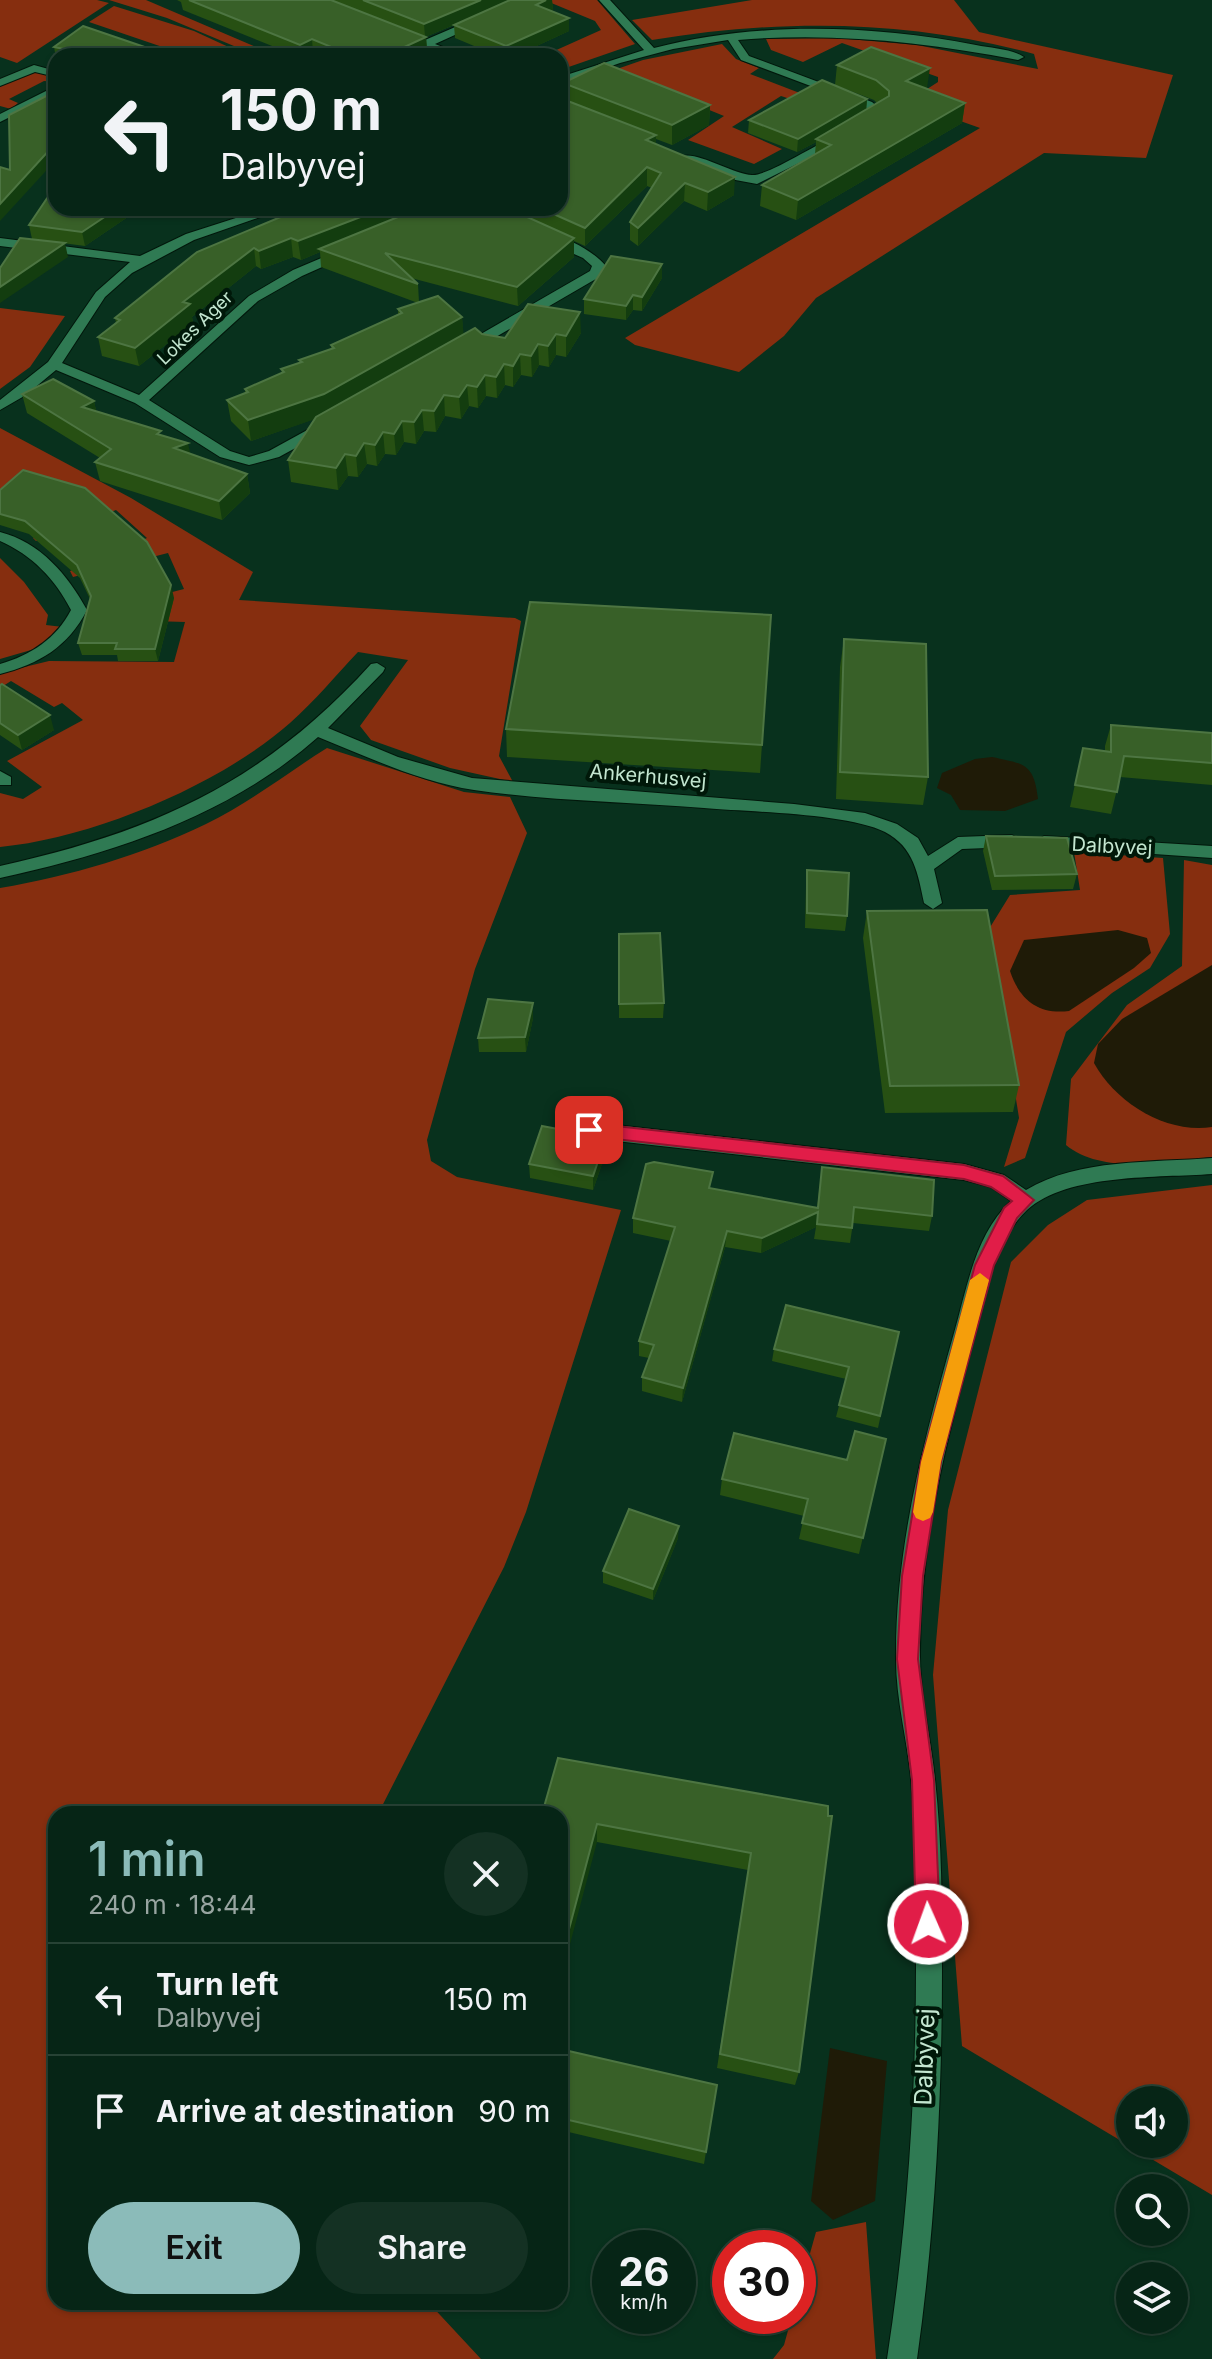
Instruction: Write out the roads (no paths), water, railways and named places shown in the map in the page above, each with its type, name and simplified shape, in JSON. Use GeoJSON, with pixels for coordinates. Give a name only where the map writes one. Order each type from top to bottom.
{"type":"FeatureCollection","features":[{"type":"Feature","properties":{"kind":"street"},"geometry":{"type":"LineString","coordinates":[[425,44],[527,0]]}},
{"type":"Feature","properties":{"kind":"street"},"geometry":{"type":"LineString","coordinates":[[604,0],[649,49]]}},
{"type":"Feature","properties":{"kind":"street"},"geometry":{"type":"LineString","coordinates":[[385,28],[436,48]]}},
{"type":"Feature","properties":{"kind":"street"},"geometry":{"type":"LineString","coordinates":[[568,78],[649,49],[730,36],[799,31],[877,33],[935,40],[1018,57]]}},
{"type":"Feature","properties":{"kind":"street"},"geometry":{"type":"LineString","coordinates":[[730,36],[745,58],[868,104],[879,113],[857,129]]}},
{"type":"Feature","properties":{"kind":"street"},"geometry":{"type":"LineString","coordinates":[[0,83],[34,68],[48,72]]}},
{"type":"Feature","properties":{"kind":"street"},"geometry":{"type":"LineString","coordinates":[[0,119],[48,93]]}},
{"type":"Feature","properties":{"kind":"street"},"geometry":{"type":"LineString","coordinates":[[676,153],[734,176],[757,180],[775,174],[843,136]]}},
{"type":"Feature","properties":{"kind":"street"},"geometry":{"type":"LineString","coordinates":[[0,406],[24,391],[54,364],[85,312],[110,284],[142,260],[177,242],[256,216]]}},
{"type":"Feature","properties":{"kind":"street"},"geometry":{"type":"LineString","coordinates":[[455,354],[596,273],[599,265],[587,255],[534,231]]}},
{"type":"Feature","properties":{"kind":"street"},"geometry":{"type":"LineString","coordinates":[[0,242],[142,260]]}},
{"type":"Feature","properties":{"kind":"street","name":"Lokes Ager"},"geometry":{"type":"LineString","coordinates":[[140,400],[162,386],[226,320],[261,292],[356,247]]}},
{"type":"Feature","properties":{"kind":"street"},"geometry":{"type":"LineString","coordinates":[[54,364],[140,400],[225,454],[249,461],[274,454],[338,419]]}},
{"type":"Feature","properties":{"kind":"street"},"geometry":{"type":"LineString","coordinates":[[0,536],[41,560],[69,588],[79,610],[69,632],[43,653],[0,669]]}},
{"type":"Feature","properties":{"kind":"street"},"geometry":{"type":"LineString","coordinates":[[0,872],[44,864],[125,840],[199,809],[264,772],[319,731],[377,668]]}},
{"type":"Feature","properties":{"kind":"street","name":"Ankerhusvej"},"geometry":{"type":"LineString","coordinates":[[319,731],[392,761],[472,784],[794,810],[865,819],[891,828],[912,842],[925,867],[933,903]]}},
{"type":"Feature","properties":{"kind":"street","name":"Dalbyvej"},"geometry":{"type":"LineString","coordinates":[[925,867],[958,843],[1001,840],[1212,852]]}},
{"type":"Feature","properties":{"kind":"street"},"geometry":{"type":"LineString","coordinates":[[589,1130],[964,1172],[997,1181],[1025,1200],[1040,1191],[1083,1179],[1212,1166]]}},
{"type":"Feature","properties":{"kind":"street","name":"Dalbyvej"},"geometry":{"type":"LineString","coordinates":[[902,2359],[911,2303],[921,2178],[929,1956],[923,1780],[908,1659],[912,1576],[931,1462],[984,1265],[1011,1213],[1025,1200]]}}]}
